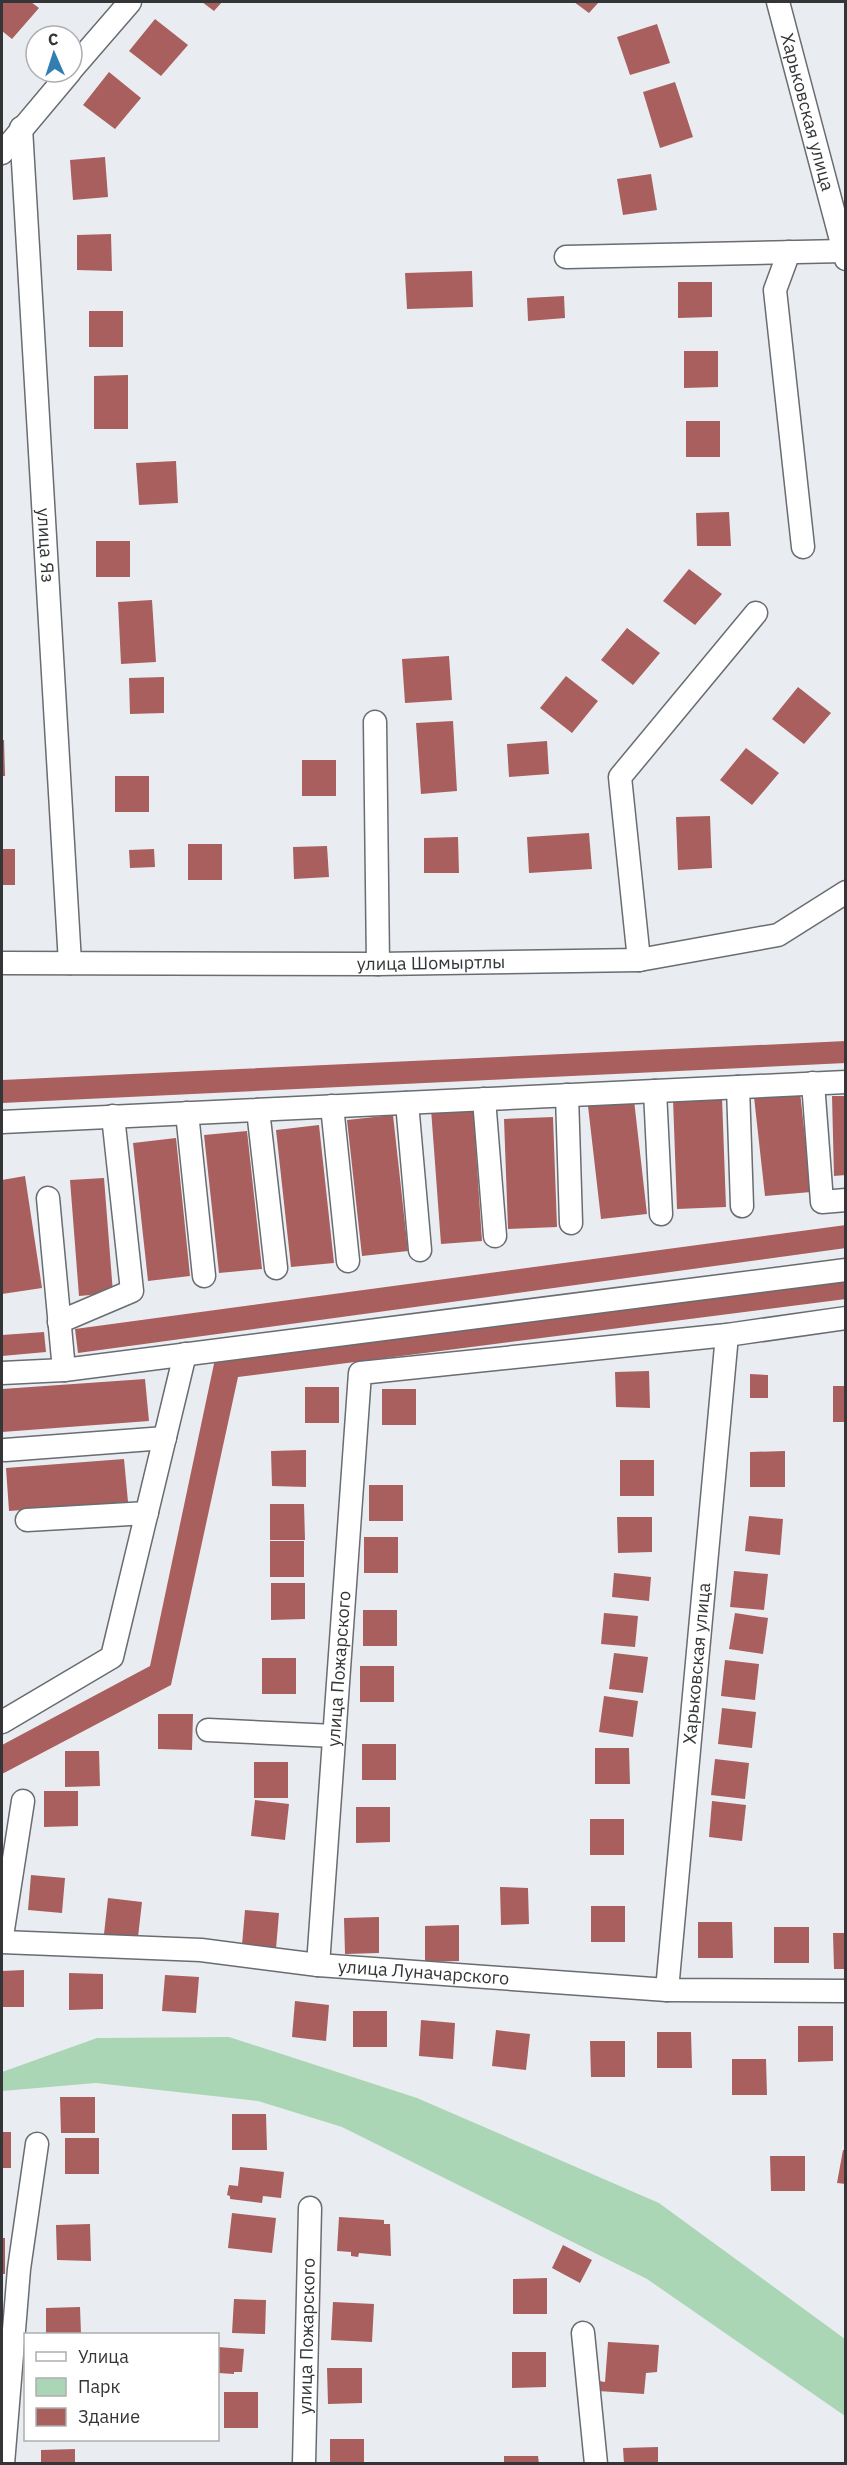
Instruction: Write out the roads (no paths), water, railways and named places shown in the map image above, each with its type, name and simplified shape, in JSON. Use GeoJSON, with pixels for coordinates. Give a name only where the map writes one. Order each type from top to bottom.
{"type":"FeatureCollection","features":[{"type":"Feature","properties":{"kind":"street"},"geometry":{"type":"LineString","coordinates":[[84,56],[130,2]]}},
{"type":"Feature","properties":{"kind":"street","name":"Харьковская улица"},"geometry":{"type":"LineString","coordinates":[[778,2],[845,255]]}},
{"type":"Feature","properties":{"kind":"street"},"geometry":{"type":"LineString","coordinates":[[2,153],[60,84]]}},
{"type":"Feature","properties":{"kind":"street","name":"улица Яз"},"geometry":{"type":"LineString","coordinates":[[21,128],[70,963]]}},
{"type":"Feature","properties":{"kind":"street"},"geometry":{"type":"LineString","coordinates":[[566,256],[789,252],[845,255]]}},
{"type":"Feature","properties":{"kind":"street"},"geometry":{"type":"LineString","coordinates":[[789,252],[775,290],[803,547]]}},
{"type":"Feature","properties":{"kind":"street"},"geometry":{"type":"LineString","coordinates":[[639,960],[620,777],[756,612]]}},
{"type":"Feature","properties":{"kind":"street"},"geometry":{"type":"LineString","coordinates":[[375,722],[378,964]]}},
{"type":"Feature","properties":{"kind":"street","name":"улица Шомыртлы"},"geometry":{"type":"LineString","coordinates":[[2,963],[378,964],[639,960],[778,935],[846,892]]}},
{"type":"Feature","properties":{"kind":"street"},"geometry":{"type":"LineString","coordinates":[[2,1122],[846,1082]]}},
{"type":"Feature","properties":{"kind":"street"},"geometry":{"type":"LineString","coordinates":[[813,1083],[822,1202],[846,1200]]}},
{"type":"Feature","properties":{"kind":"street"},"geometry":{"type":"LineString","coordinates":[[738,1087],[742,1206]]}},
{"type":"Feature","properties":{"kind":"street"},"geometry":{"type":"LineString","coordinates":[[655,1091],[661,1214]]}},
{"type":"Feature","properties":{"kind":"street"},"geometry":{"type":"LineString","coordinates":[[567,1095],[571,1223]]}},
{"type":"Feature","properties":{"kind":"street"},"geometry":{"type":"LineString","coordinates":[[484,1099],[495,1236]]}},
{"type":"Feature","properties":{"kind":"street"},"geometry":{"type":"LineString","coordinates":[[407,1102],[420,1250]]}},
{"type":"Feature","properties":{"kind":"street"},"geometry":{"type":"LineString","coordinates":[[332,1106],[348,1261]]}},
{"type":"Feature","properties":{"kind":"street"},"geometry":{"type":"LineString","coordinates":[[258,1110],[276,1268]]}},
{"type":"Feature","properties":{"kind":"street"},"geometry":{"type":"LineString","coordinates":[[187,1113],[204,1276]]}},
{"type":"Feature","properties":{"kind":"street"},"geometry":{"type":"LineString","coordinates":[[59,1322],[132,1291],[114,1116]]}},
{"type":"Feature","properties":{"kind":"street"},"geometry":{"type":"LineString","coordinates":[[48,1198],[64,1370]]}},
{"type":"Feature","properties":{"kind":"street"},"geometry":{"type":"LineString","coordinates":[[2,1373],[64,1370],[846,1270]]}},
{"type":"Feature","properties":{"kind":"street"},"geometry":{"type":"LineString","coordinates":[[727,1335],[846,1318]]}},
{"type":"Feature","properties":{"kind":"street","name":"Харьковская улица"},"geometry":{"type":"LineString","coordinates":[[667,1990],[727,1335]]}},
{"type":"Feature","properties":{"kind":"street","name":"улица Пожарского"},"geometry":{"type":"LineString","coordinates":[[318,1965],[360,1373],[727,1335]]}},
{"type":"Feature","properties":{"kind":"street"},"geometry":{"type":"LineString","coordinates":[[2,1722],[112,1657],[185,1354]]}},
{"type":"Feature","properties":{"kind":"street"},"geometry":{"type":"LineString","coordinates":[[5,1450],[165,1438]]}},
{"type":"Feature","properties":{"kind":"street"},"geometry":{"type":"LineString","coordinates":[[27,1520],[147,1513]]}},
{"type":"Feature","properties":{"kind":"street"},"geometry":{"type":"LineString","coordinates":[[208,1730],[334,1736]]}},
{"type":"Feature","properties":{"kind":"street"},"geometry":{"type":"LineString","coordinates":[[2,1936],[23,1801]]}},
{"type":"Feature","properties":{"kind":"street","name":"улица Луначарского"},"geometry":{"type":"LineString","coordinates":[[2,1942],[201,1950],[318,1965],[667,1990],[846,1991]]}},
{"type":"Feature","properties":{"kind":"street"},"geometry":{"type":"LineString","coordinates":[[3,2463],[19,2269],[37,2144]]}},
{"type":"Feature","properties":{"kind":"street","name":"улица Пожарского"},"geometry":{"type":"LineString","coordinates":[[304,2463],[310,2208]]}},
{"type":"Feature","properties":{"kind":"street"},"geometry":{"type":"LineString","coordinates":[[583,2333],[596,2463]]}}]}
